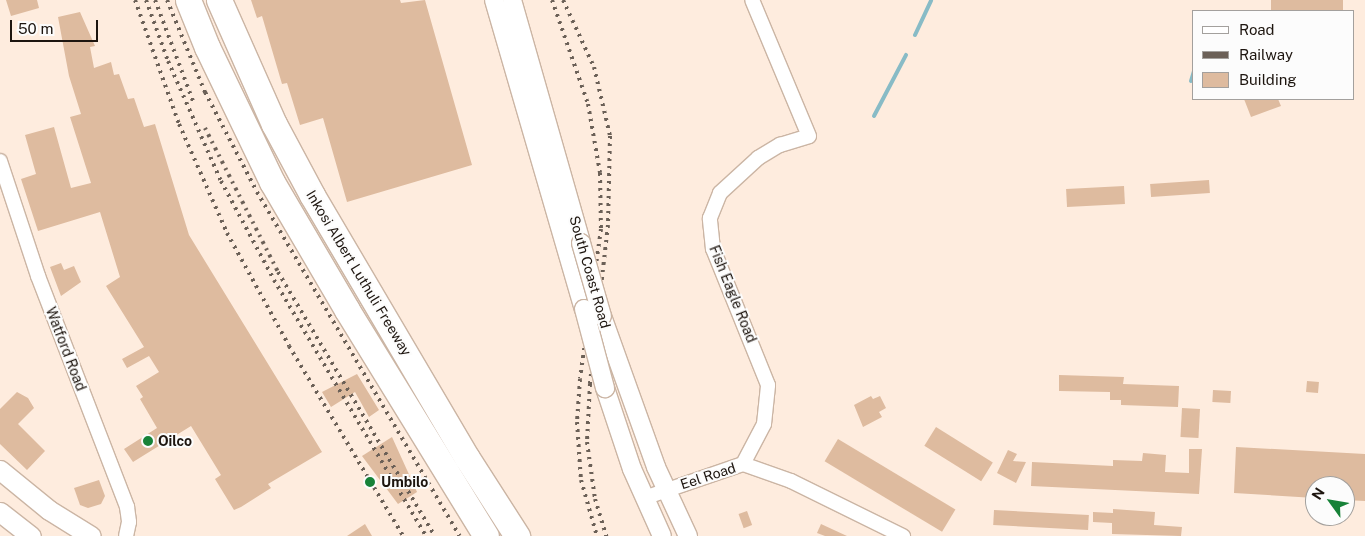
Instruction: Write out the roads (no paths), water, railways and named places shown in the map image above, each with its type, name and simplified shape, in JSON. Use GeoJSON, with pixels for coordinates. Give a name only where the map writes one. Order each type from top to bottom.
{"type":"FeatureCollection","features":[{"type":"Feature","properties":{"kind":"highway","name":"Inkosi Albert Luthuli Freeway"},"geometry":{"type":"LineString","coordinates":[[188,0],[207,47],[272,182],[347,310],[486,536]]}},
{"type":"Feature","properties":{"kind":"highway","name":"Inkosi Albert Luthuli Freeway"},"geometry":{"type":"LineString","coordinates":[[219,0],[274,124],[312,194],[467,458],[517,536]]}},
{"type":"Feature","properties":{"kind":"main road"},"geometry":{"type":"LineString","coordinates":[[0,470],[49,510],[91,536]]}},
{"type":"Feature","properties":{"kind":"main road"},"geometry":{"type":"LineString","coordinates":[[0,512],[31,536]]}},
{"type":"Feature","properties":{"kind":"street","name":"South Coast Road"},"geometry":{"type":"LineString","coordinates":[[494,0],[584,309],[605,388],[644,498],[662,536]]}},
{"type":"Feature","properties":{"kind":"street","name":"South Coast Road"},"geometry":{"type":"LineString","coordinates":[[512,0],[602,316],[665,490],[688,536]]}},
{"type":"Feature","properties":{"kind":"street","name":"Fish Eagle Road"},"geometry":{"type":"LineString","coordinates":[[743,464],[764,424],[768,385],[713,249],[710,218],[720,193],[758,158],[780,145],[809,136],[752,0]]}},
{"type":"Feature","properties":{"kind":"street","name":"Watford Road"},"geometry":{"type":"LineString","coordinates":[[0,161],[38,276],[127,507],[130,522],[126,536]]}},
{"type":"Feature","properties":{"kind":"street","name":"Eel Road"},"geometry":{"type":"LineString","coordinates":[[644,498],[743,464],[791,481],[903,536]]}},
{"type":"Feature","properties":{"kind":"waterway"},"geometry":{"type":"LineString","coordinates":[[915,35],[931,0]]}},
{"type":"Feature","properties":{"kind":"waterway"},"geometry":{"type":"LineString","coordinates":[[874,116],[906,55]]}},
{"type":"Feature","properties":{"kind":"railway"},"geometry":{"type":"LineString","coordinates":[[135,0],[179,124],[227,233],[289,346],[403,536]]}},
{"type":"Feature","properties":{"kind":"railway"},"geometry":{"type":"LineString","coordinates":[[146,0],[168,61],[221,181],[274,280],[426,536]]}},
{"type":"Feature","properties":{"kind":"railway"},"geometry":{"type":"LineString","coordinates":[[155,0],[193,101]]}},
{"type":"Feature","properties":{"kind":"railway"},"geometry":{"type":"LineString","coordinates":[[167,0],[205,92],[257,192],[460,536]]}},
{"type":"Feature","properties":{"kind":"railway"},"geometry":{"type":"LineString","coordinates":[[552,0],[588,104],[600,173],[601,229],[580,379],[577,422],[581,480],[597,536]]}},
{"type":"Feature","properties":{"kind":"railway"},"geometry":{"type":"LineString","coordinates":[[563,0],[594,67],[610,136],[608,225],[590,384],[587,442],[595,499],[606,536]]}},
{"type":"Feature","properties":{"kind":"railway"},"geometry":{"type":"LineString","coordinates":[[205,128],[278,272],[435,536]]}},
{"type":"Feature","properties":{"kind":"place","name":"Oilco"},"geometry":{"type":"Point","coordinates":[148,441]}},
{"type":"Feature","properties":{"kind":"place","name":"Umbilo"},"geometry":{"type":"Point","coordinates":[370,482]}}]}
